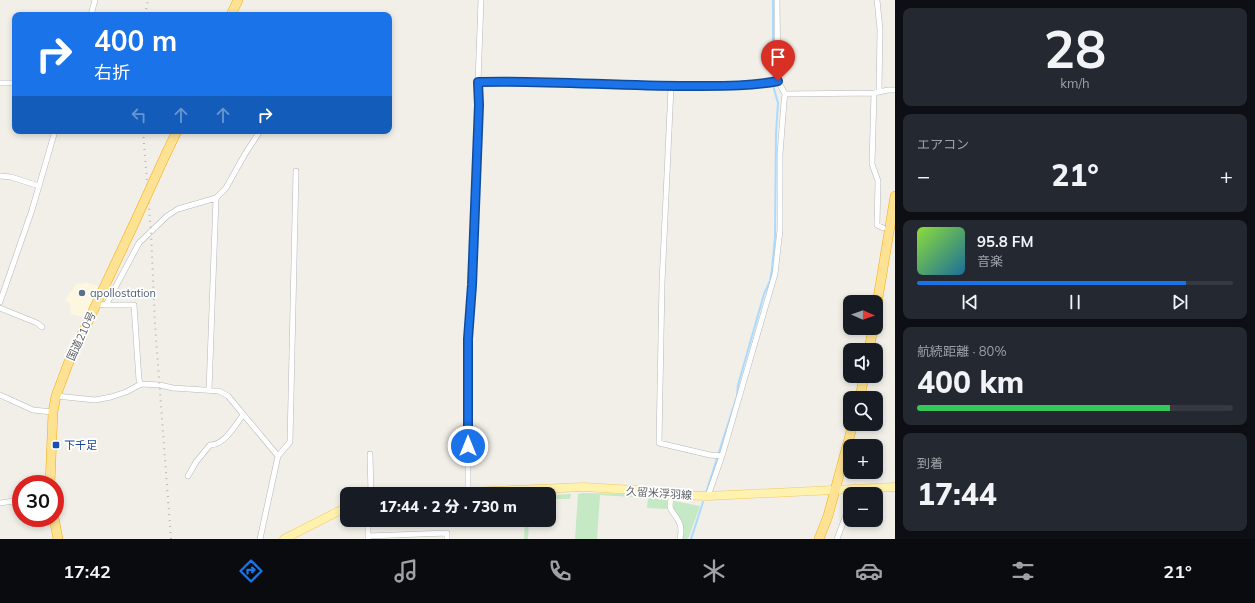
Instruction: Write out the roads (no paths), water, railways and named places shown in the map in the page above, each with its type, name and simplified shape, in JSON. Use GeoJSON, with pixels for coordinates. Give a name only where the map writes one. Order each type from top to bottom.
{"type":"FeatureCollection","features":[{"type":"Feature","properties":{"kind":"highway"},"geometry":{"type":"LineString","coordinates":[[232,12],[238,0]]}},
{"type":"Feature","properties":{"kind":"highway","name":"国道210号"},"geometry":{"type":"LineString","coordinates":[[50,475],[53,412],[56,396],[68,364],[176,134]]}},
{"type":"Feature","properties":{"kind":"highway"},"geometry":{"type":"LineString","coordinates":[[878,295],[895,196]]}},
{"type":"Feature","properties":{"kind":"highway"},"geometry":{"type":"LineString","coordinates":[[819,539],[828,516],[852,431]]}},
{"type":"Feature","properties":{"kind":"highway"},"geometry":{"type":"LineString","coordinates":[[56,527],[58,539]]}},
{"type":"Feature","properties":{"kind":"main road","name":"久留米浮羽線"},"geometry":{"type":"LineString","coordinates":[[556,488],[584,487],[651,491],[672,495],[708,496],[843,490]]}},
{"type":"Feature","properties":{"kind":"main road","name":"久留米浮羽線"},"geometry":{"type":"LineString","coordinates":[[883,488],[895,487]]}},
{"type":"Feature","properties":{"kind":"main road"},"geometry":{"type":"LineString","coordinates":[[284,539],[340,511]]}},
{"type":"Feature","properties":{"kind":"street"},"geometry":{"type":"LineString","coordinates":[[91,12],[95,0]]}},
{"type":"Feature","properties":{"kind":"street"},"geometry":{"type":"LineString","coordinates":[[468,487],[468,339],[472,285],[479,105],[478,82],[481,0]]}},
{"type":"Feature","properties":{"kind":"street"},"geometry":{"type":"LineString","coordinates":[[708,496],[722,456],[775,274],[780,230],[780,154],[785,94],[777,81],[777,0]]}},
{"type":"Feature","properties":{"kind":"street"},"geometry":{"type":"LineString","coordinates":[[877,0],[880,29],[872,164],[878,181],[877,225],[883,228]]}},
{"type":"Feature","properties":{"kind":"street"},"geometry":{"type":"LineString","coordinates":[[478,82],[510,81],[671,87],[749,85],[777,81]]}},
{"type":"Feature","properties":{"kind":"street"},"geometry":{"type":"LineString","coordinates":[[0,83],[12,83]]}},
{"type":"Feature","properties":{"kind":"street"},"geometry":{"type":"LineString","coordinates":[[671,87],[662,283],[659,443],[710,455],[722,456]]}},
{"type":"Feature","properties":{"kind":"street"},"geometry":{"type":"LineString","coordinates":[[785,94],[876,92],[895,90]]}},
{"type":"Feature","properties":{"kind":"street"},"geometry":{"type":"LineString","coordinates":[[0,302],[39,186],[54,134]]}},
{"type":"Feature","properties":{"kind":"street"},"geometry":{"type":"LineString","coordinates":[[106,305],[139,243],[167,216],[178,209],[216,198],[226,188],[258,134]]}},
{"type":"Feature","properties":{"kind":"street"},"geometry":{"type":"LineString","coordinates":[[260,539],[278,456],[290,442],[296,171]]}},
{"type":"Feature","properties":{"kind":"street"},"geometry":{"type":"LineString","coordinates":[[0,176],[39,186]]}},
{"type":"Feature","properties":{"kind":"street"},"geometry":{"type":"LineString","coordinates":[[209,390],[216,198]]}},
{"type":"Feature","properties":{"kind":"street"},"geometry":{"type":"LineString","coordinates":[[96,304],[134,305],[141,384]]}},
{"type":"Feature","properties":{"kind":"street"},"geometry":{"type":"LineString","coordinates":[[0,308],[38,323],[42,327]]}},
{"type":"Feature","properties":{"kind":"street"},"geometry":{"type":"LineString","coordinates":[[56,396],[95,400],[126,392],[141,384],[160,385],[173,388],[219,390],[228,396],[278,456]]}},
{"type":"Feature","properties":{"kind":"street"},"geometry":{"type":"LineString","coordinates":[[0,395],[33,410],[53,412]]}},
{"type":"Feature","properties":{"kind":"street"},"geometry":{"type":"LineString","coordinates":[[188,476],[196,462],[210,445],[217,444],[224,438],[243,415]]}},
{"type":"Feature","properties":{"kind":"street"},"geometry":{"type":"LineString","coordinates":[[370,454],[371,487]]}},
{"type":"Feature","properties":{"kind":"street"},"geometry":{"type":"LineString","coordinates":[[672,495],[670,506],[673,514],[680,523],[680,539]]}},
{"type":"Feature","properties":{"kind":"street"},"geometry":{"type":"LineString","coordinates":[[0,503],[12,501]]}},
{"type":"Feature","properties":{"kind":"street"},"geometry":{"type":"LineString","coordinates":[[837,539],[843,523]]}},
{"type":"Feature","properties":{"kind":"street"},"geometry":{"type":"LineString","coordinates":[[368,537],[447,533],[447,539]]}},
{"type":"Feature","properties":{"kind":"waterway"},"geometry":{"type":"LineString","coordinates":[[706,493],[737,396],[738,385],[764,294],[770,281],[772,269],[775,237],[776,133],[778,103],[773,79],[775,67],[773,46],[773,0]]}},
{"type":"Feature","properties":{"kind":"waterway"},"geometry":{"type":"LineString","coordinates":[[691,539],[703,502]]}},
{"type":"Feature","properties":{"kind":"railway"},"geometry":{"type":"LineString","coordinates":[[146,12],[148,0]]}},
{"type":"Feature","properties":{"kind":"railway"},"geometry":{"type":"LineString","coordinates":[[143,134],[151,232],[155,325],[171,539]]}},
{"type":"Feature","properties":{"kind":"place","name":"apollostation"},"geometry":{"type":"Point","coordinates":[82,293]}},
{"type":"Feature","properties":{"kind":"place","name":"下千足"},"geometry":{"type":"Point","coordinates":[56,445]}}]}
